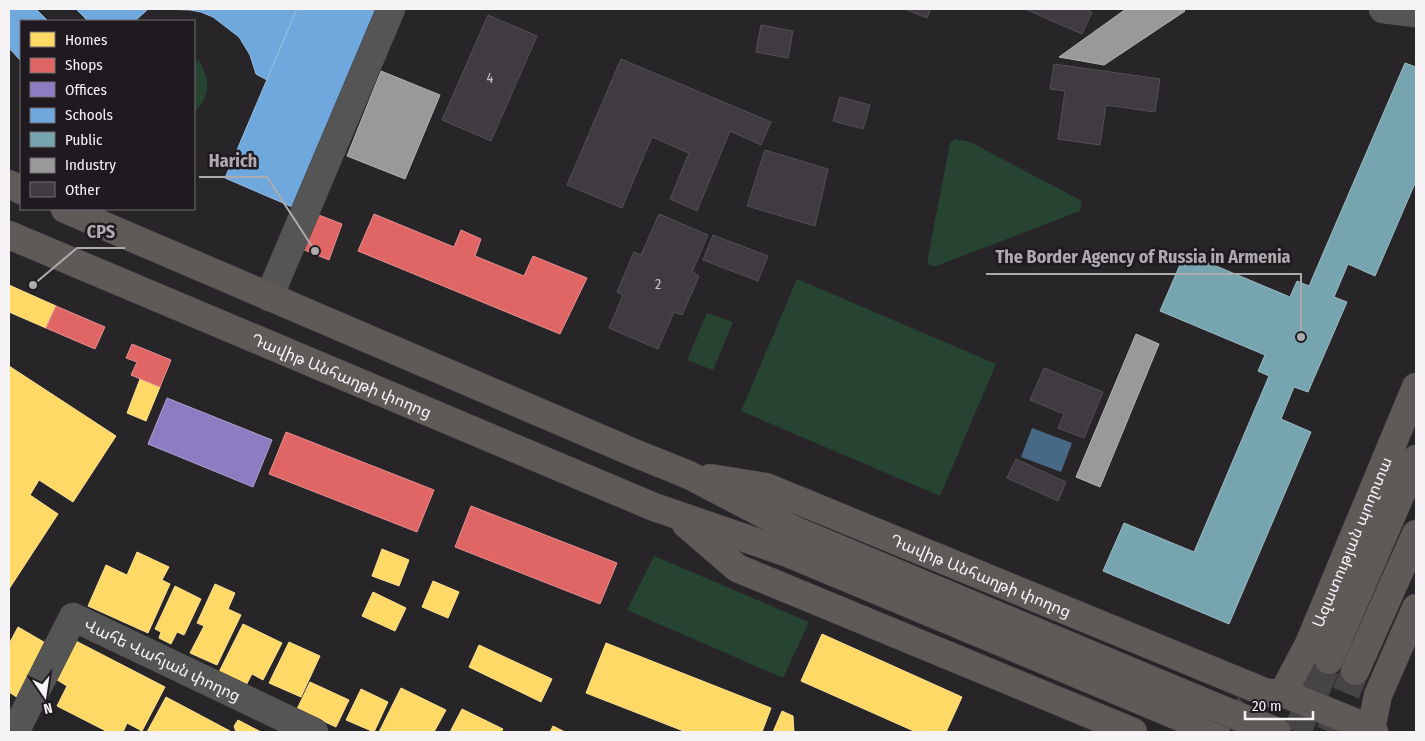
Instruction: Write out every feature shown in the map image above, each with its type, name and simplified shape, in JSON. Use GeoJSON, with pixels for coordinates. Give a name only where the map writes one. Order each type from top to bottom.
{"type":"FeatureCollection","features":[{"type":"Feature","properties":{"kind":"main road","name":"Դավիթ Անհաղթի փողոց"},"geometry":{"type":"LineString","coordinates":[[67,210],[689,475],[796,531],[1211,722]]}},
{"type":"Feature","properties":{"kind":"main road","name":"Դավիթ Անհաղթի փողոց"},"geometry":{"type":"LineString","coordinates":[[9,234],[676,515],[788,553],[1211,722]]}},
{"type":"Feature","properties":{"kind":"main road","name":"Ազատության պողոտա"},"geometry":{"type":"LineString","coordinates":[[1267,696],[1303,658],[1416,387]]}},
{"type":"Feature","properties":{"kind":"main road","name":"Ազատության պողոտա"},"geometry":{"type":"LineString","coordinates":[[1329,660],[1416,459]]}},
{"type":"Feature","properties":{"kind":"main road","name":"Դավիթ Անհաղթի փողոց"},"geometry":{"type":"LineString","coordinates":[[689,475],[766,487],[1267,696],[1372,731]]}},
{"type":"Feature","properties":{"kind":"main road","name":"Դավիթ Անհաղթի փողոց"},"geometry":{"type":"LineString","coordinates":[[676,515],[737,568],[1133,732]]}},
{"type":"Feature","properties":{"kind":"main road"},"geometry":{"type":"LineString","coordinates":[[1355,671],[1416,534]]}},
{"type":"Feature","properties":{"kind":"main road"},"geometry":{"type":"LineString","coordinates":[[1372,731],[1378,695],[1416,608]]}},
{"type":"Feature","properties":{"kind":"main road"},"geometry":{"type":"LineString","coordinates":[[1211,722],[1277,732]]}},
{"type":"Feature","properties":{"kind":"street"},"geometry":{"type":"LineString","coordinates":[[269,296],[391,9]]}},
{"type":"Feature","properties":{"kind":"street"},"geometry":{"type":"LineString","coordinates":[[1383,9],[1416,13]]}},
{"type":"Feature","properties":{"kind":"street","name":"Վահե Վահյան փողոց"},"geometry":{"type":"LineString","coordinates":[[15,732],[73,617],[314,732]]}},
{"type":"Feature","properties":{"kind":"green space"},"geometry":{"type":"Polygon","coordinates":[[[198,59],[205,73],[207,87],[204,99],[195,111],[195,64],[198,59]]]}},
{"type":"Feature","properties":{"kind":"green space"},"geometry":{"type":"Polygon","coordinates":[[[955,139],[970,142],[1082,201],[1080,211],[932,266],[928,263],[928,257],[950,143],[955,139]]]}},
{"type":"Feature","properties":{"kind":"green space"},"geometry":{"type":"Polygon","coordinates":[[[797,279],[996,364],[940,496],[741,411],[797,279]]]}},
{"type":"Feature","properties":{"kind":"green space"},"geometry":{"type":"Polygon","coordinates":[[[707,313],[733,322],[713,370],[687,360],[707,313]]]}},
{"type":"Feature","properties":{"kind":"green space"},"geometry":{"type":"Polygon","coordinates":[[[654,556],[809,622],[783,678],[627,610],[654,556]]]}},
{"type":"Feature","properties":{"kind":"water"},"geometry":{"type":"Polygon","coordinates":[[[1032,428],[1072,443],[1061,472],[1021,457],[1032,428]]]}},
{"type":"Feature","properties":{"kind":"building: Homes"},"geometry":{"type":"Polygon","coordinates":[[[9,285],[56,306],[46,328],[9,312],[9,285]]]}},
{"type":"Feature","properties":{"kind":"building: Homes"},"geometry":{"type":"Polygon","coordinates":[[[9,366],[116,436],[73,502],[39,480],[30,495],[58,514],[9,589],[9,366]]]}},
{"type":"Feature","properties":{"kind":"building: Homes"},"geometry":{"type":"Polygon","coordinates":[[[140,379],[160,387],[146,421],[127,413],[140,379]]]}},
{"type":"Feature","properties":{"kind":"building: Homes"},"geometry":{"type":"Polygon","coordinates":[[[382,549],[409,560],[399,586],[372,576],[382,549]]]}},
{"type":"Feature","properties":{"kind":"building: Homes"},"geometry":{"type":"Polygon","coordinates":[[[137,552],[169,567],[162,580],[170,584],[148,633],[88,606],[106,565],[127,575],[137,552]]]}},
{"type":"Feature","properties":{"kind":"building: Homes"},"geometry":{"type":"Polygon","coordinates":[[[433,581],[459,592],[448,618],[422,607],[433,581]]]}},
{"type":"Feature","properties":{"kind":"building: Homes"},"geometry":{"type":"Polygon","coordinates":[[[215,584],[235,593],[228,609],[241,615],[217,665],[190,653],[204,626],[197,623],[215,584]]]}},
{"type":"Feature","properties":{"kind":"building: Homes"},"geometry":{"type":"Polygon","coordinates":[[[175,586],[201,599],[184,635],[177,632],[171,644],[159,638],[161,632],[155,629],[175,586]]]}},
{"type":"Feature","properties":{"kind":"building: Homes"},"geometry":{"type":"Polygon","coordinates":[[[373,592],[406,608],[395,631],[362,616],[373,592]]]}},
{"type":"Feature","properties":{"kind":"building: Homes"},"geometry":{"type":"Polygon","coordinates":[[[243,624],[282,643],[263,680],[252,674],[244,689],[217,676],[243,624]]]}},
{"type":"Feature","properties":{"kind":"building: Homes"},"geometry":{"type":"Polygon","coordinates":[[[18,627],[49,645],[18,698],[9,692],[9,644],[18,627]]]}},
{"type":"Feature","properties":{"kind":"building: Homes"},"geometry":{"type":"Polygon","coordinates":[[[822,634],[962,697],[946,732],[916,732],[801,681],[822,634]]]}},
{"type":"Feature","properties":{"kind":"building: Homes"},"geometry":{"type":"Polygon","coordinates":[[[74,640],[165,687],[142,731],[127,723],[123,732],[108,732],[57,706],[67,686],[54,678],[74,640]]]}},
{"type":"Feature","properties":{"kind":"building: Homes"},"geometry":{"type":"Polygon","coordinates":[[[289,642],[320,656],[301,697],[269,683],[289,642]]]}},
{"type":"Feature","properties":{"kind":"building: Homes"},"geometry":{"type":"Polygon","coordinates":[[[606,643],[771,708],[762,732],[686,732],[586,693],[606,643]]]}},
{"type":"Feature","properties":{"kind":"building: Homes"},"geometry":{"type":"Polygon","coordinates":[[[479,645],[552,679],[541,702],[469,667],[479,645]]]}},
{"type":"Feature","properties":{"kind":"building: Homes"},"geometry":{"type":"Polygon","coordinates":[[[310,682],[349,700],[336,727],[297,709],[310,682]]]}},
{"type":"Feature","properties":{"kind":"building: Homes"},"geometry":{"type":"Polygon","coordinates":[[[401,688],[446,710],[434,732],[379,732],[401,688]]]}},
{"type":"Feature","properties":{"kind":"building: Homes"},"geometry":{"type":"Polygon","coordinates":[[[361,689],[388,702],[374,732],[346,720],[361,689]]]}},
{"type":"Feature","properties":{"kind":"building: Homes"},"geometry":{"type":"Polygon","coordinates":[[[166,697],[230,731],[230,732],[147,732],[166,697]]]}},
{"type":"Feature","properties":{"kind":"building: Homes"},"geometry":{"type":"Polygon","coordinates":[[[462,709],[503,729],[501,732],[450,732],[462,709]]]}},
{"type":"Feature","properties":{"kind":"building: Homes"},"geometry":{"type":"Polygon","coordinates":[[[782,711],[793,716],[794,732],[773,732],[782,711]]]}},
{"type":"Feature","properties":{"kind":"building: Homes"},"geometry":{"type":"Polygon","coordinates":[[[238,720],[261,732],[236,732],[234,726],[238,720]]]}},
{"type":"Feature","properties":{"kind":"building: Homes"},"geometry":{"type":"Polygon","coordinates":[[[553,726],[565,732],[550,732],[553,726]]]}},
{"type":"Feature","properties":{"kind":"building: Shops"},"geometry":{"type":"Polygon","coordinates":[[[311,212],[342,224],[329,260],[297,247],[311,212]]]}},
{"type":"Feature","properties":{"kind":"building: Shops"},"geometry":{"type":"Polygon","coordinates":[[[374,214],[454,247],[461,230],[481,239],[475,256],[524,276],[533,256],[587,278],[560,334],[358,251],[374,214]]]}},
{"type":"Feature","properties":{"kind":"building: Shops"},"geometry":{"type":"Polygon","coordinates":[[[56,306],[105,327],[95,349],[46,328],[56,306]]]}},
{"type":"Feature","properties":{"kind":"building: Shops"},"geometry":{"type":"Polygon","coordinates":[[[132,344],[171,360],[160,387],[131,375],[137,362],[126,358],[132,344]]]}},
{"type":"Feature","properties":{"kind":"building: Shops"},"geometry":{"type":"Polygon","coordinates":[[[286,432],[434,490],[417,532],[269,474],[286,432]]]}},
{"type":"Feature","properties":{"kind":"building: Shops"},"geometry":{"type":"Polygon","coordinates":[[[471,506],[617,563],[600,604],[455,547],[471,506]]]}},
{"type":"Feature","properties":{"kind":"building: Offices"},"geometry":{"type":"Polygon","coordinates":[[[167,398],[272,440],[253,487],[148,444],[167,398]]]}},
{"type":"Feature","properties":{"kind":"building: Schools"},"geometry":{"type":"Polygon","coordinates":[[[9,9],[36,9],[47,20],[20,20],[20,60],[9,48],[9,9]]]}},
{"type":"Feature","properties":{"kind":"building: Schools"},"geometry":{"type":"Polygon","coordinates":[[[76,9],[148,9],[136,20],[87,20],[76,9]]]}},
{"type":"Feature","properties":{"kind":"building: Schools"},"geometry":{"type":"Polygon","coordinates":[[[161,9],[297,9],[267,80],[256,74],[250,55],[239,37],[213,17],[190,10],[161,9]]]}},
{"type":"Feature","properties":{"kind":"building: Schools"},"geometry":{"type":"Polygon","coordinates":[[[297,9],[383,9],[297,209],[225,178],[297,9]]]}},
{"type":"Feature","properties":{"kind":"building: Public"},"geometry":{"type":"Polygon","coordinates":[[[1405,63],[1416,67],[1416,181],[1375,276],[1348,264],[1334,297],[1347,302],[1308,392],[1294,387],[1281,419],[1311,432],[1229,624],[1103,571],[1124,523],[1194,552],[1269,376],[1258,371],[1265,355],[1160,311],[1185,253],[1290,297],[1297,281],[1309,286],[1405,63]]]}},
{"type":"Feature","properties":{"kind":"building: Industry"},"geometry":{"type":"Polygon","coordinates":[[[1126,9],[1183,9],[1185,11],[1104,65],[1059,57],[1126,9]]]}},
{"type":"Feature","properties":{"kind":"building: Industry"},"geometry":{"type":"Polygon","coordinates":[[[381,71],[440,95],[405,179],[347,156],[381,71]]]}},
{"type":"Feature","properties":{"kind":"building: Industry"},"geometry":{"type":"Polygon","coordinates":[[[1136,334],[1159,344],[1100,487],[1076,477],[1136,334]]]}},
{"type":"Feature","properties":{"kind":"building: Other"},"geometry":{"type":"Polygon","coordinates":[[[905,9],[931,9],[927,18],[905,9]]]}},
{"type":"Feature","properties":{"kind":"building: Other"},"geometry":{"type":"Polygon","coordinates":[[[1025,9],[1084,9],[1092,12],[1082,34],[1025,9]]]}},
{"type":"Feature","properties":{"kind":"building: Other"},"geometry":{"type":"Polygon","coordinates":[[[488,15],[537,36],[491,141],[442,120],[488,15]]]}},
{"type":"Feature","properties":{"kind":"building: Other"},"geometry":{"type":"Polygon","coordinates":[[[761,25],[793,31],[788,58],[756,52],[761,25]]]}},
{"type":"Feature","properties":{"kind":"building: Other"},"geometry":{"type":"Polygon","coordinates":[[[621,59],[771,122],[761,145],[730,131],[697,211],[670,199],[689,153],[652,137],[622,208],[567,185],[621,59]]]}},
{"type":"Feature","properties":{"kind":"building: Other"},"geometry":{"type":"Polygon","coordinates":[[[1054,64],[1160,79],[1155,112],[1106,105],[1100,145],[1058,139],[1065,91],[1050,89],[1054,64]]]}},
{"type":"Feature","properties":{"kind":"building: Other"},"geometry":{"type":"Polygon","coordinates":[[[840,97],[870,105],[863,129],[833,121],[840,97]]]}},
{"type":"Feature","properties":{"kind":"building: Other"},"geometry":{"type":"Polygon","coordinates":[[[765,150],[828,169],[815,226],[747,206],[765,150]]]}},
{"type":"Feature","properties":{"kind":"building: Other"},"geometry":{"type":"Polygon","coordinates":[[[659,214],[708,235],[692,272],[699,276],[682,315],[674,312],[658,349],[609,328],[623,295],[617,292],[634,252],[641,255],[659,214]]]}},
{"type":"Feature","properties":{"kind":"building: Other"},"geometry":{"type":"Polygon","coordinates":[[[713,235],[768,256],[758,281],[703,260],[713,235]]]}},
{"type":"Feature","properties":{"kind":"building: Other"},"geometry":{"type":"Polygon","coordinates":[[[1044,368],[1103,392],[1084,438],[1058,428],[1064,414],[1030,400],[1044,368]]]}},
{"type":"Feature","properties":{"kind":"building: Other"},"geometry":{"type":"Polygon","coordinates":[[[1016,459],[1066,482],[1058,501],[1007,478],[1016,459]]]}},
{"type":"Feature","properties":{"kind":"tunnel"},"geometry":{"type":"LineString","coordinates":[[1297,732],[1329,660]]}},
{"type":"Feature","properties":{"kind":"tunnel"},"geometry":{"type":"LineString","coordinates":[[1330,732],[1355,671]]}},
{"type":"Feature","properties":{"kind":"tunnel"},"geometry":{"type":"LineString","coordinates":[[1236,732],[1248,707],[1252,703]]}},
{"type":"Feature","properties":{"kind":"place","name":"Harich"},"geometry":{"type":"Point","coordinates":[315,251]}},
{"type":"Feature","properties":{"kind":"place","name":"CPS"},"geometry":{"type":"Point","coordinates":[33,285]}},
{"type":"Feature","properties":{"kind":"place","name":"The Border Agency of Russia in Armenia"},"geometry":{"type":"Point","coordinates":[1301,337]}}]}
